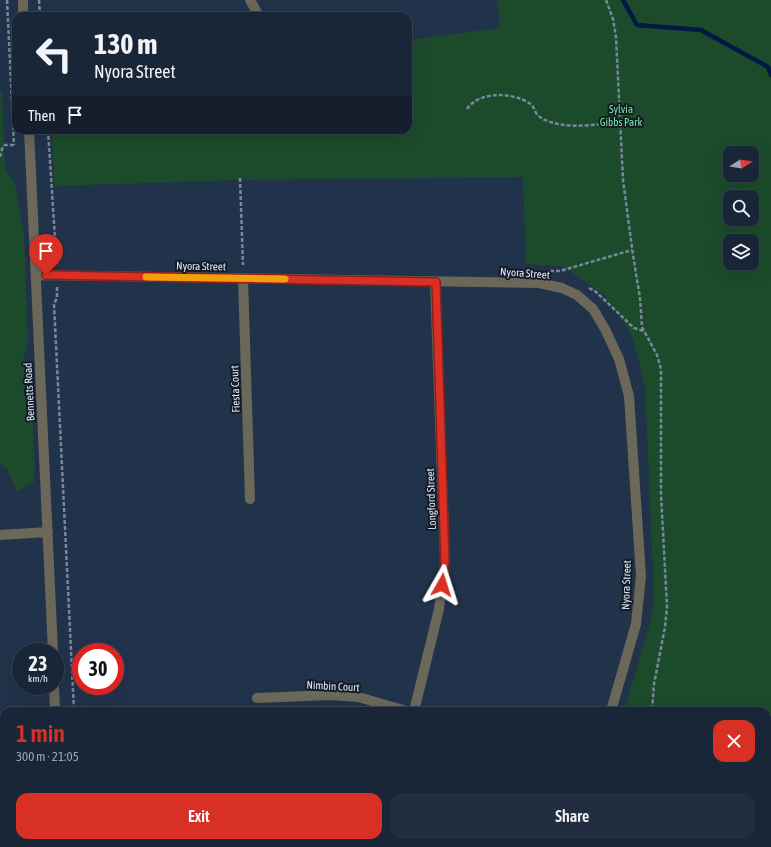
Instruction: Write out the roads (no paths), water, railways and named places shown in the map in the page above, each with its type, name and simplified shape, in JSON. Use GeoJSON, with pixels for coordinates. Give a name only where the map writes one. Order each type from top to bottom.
{"type":"FeatureCollection","features":[{"type":"Feature","properties":{"kind":"street"},"geometry":{"type":"LineString","coordinates":[[23,0],[23,12]]}},
{"type":"Feature","properties":{"kind":"street"},"geometry":{"type":"LineString","coordinates":[[250,0],[257,12]]}},
{"type":"Feature","properties":{"kind":"street","name":"Bennetts Road"},"geometry":{"type":"LineString","coordinates":[[29,134],[53,643]]}},
{"type":"Feature","properties":{"kind":"street","name":"Nyora Street"},"geometry":{"type":"LineString","coordinates":[[36,276],[57,275],[539,283],[562,288],[577,295],[593,309],[605,329],[619,358],[629,396],[640,576],[636,624],[612,707]]}},
{"type":"Feature","properties":{"kind":"street","name":"Fiesta Court"},"geometry":{"type":"LineString","coordinates":[[243,279],[250,499]]}},
{"type":"Feature","properties":{"kind":"street","name":"Longford Street"},"geometry":{"type":"LineString","coordinates":[[415,707],[439,609],[445,561],[436,282]]}},
{"type":"Feature","properties":{"kind":"street"},"geometry":{"type":"LineString","coordinates":[[0,535],[48,532]]}},
{"type":"Feature","properties":{"kind":"street"},"geometry":{"type":"LineString","coordinates":[[54,695],[55,707]]}},
{"type":"Feature","properties":{"kind":"street","name":"Nimbin Court"},"geometry":{"type":"LineString","coordinates":[[257,698],[331,695],[358,697],[392,707]]}},
{"type":"Feature","properties":{"kind":"waterway"},"geometry":{"type":"LineString","coordinates":[[623,0],[637,25],[701,30],[768,67],[771,75]]}},
{"type":"Feature","properties":{"kind":"park label","name":"Sylvia Gibbs Park"},"geometry":{"type":"Point","coordinates":[621,115]}}]}
